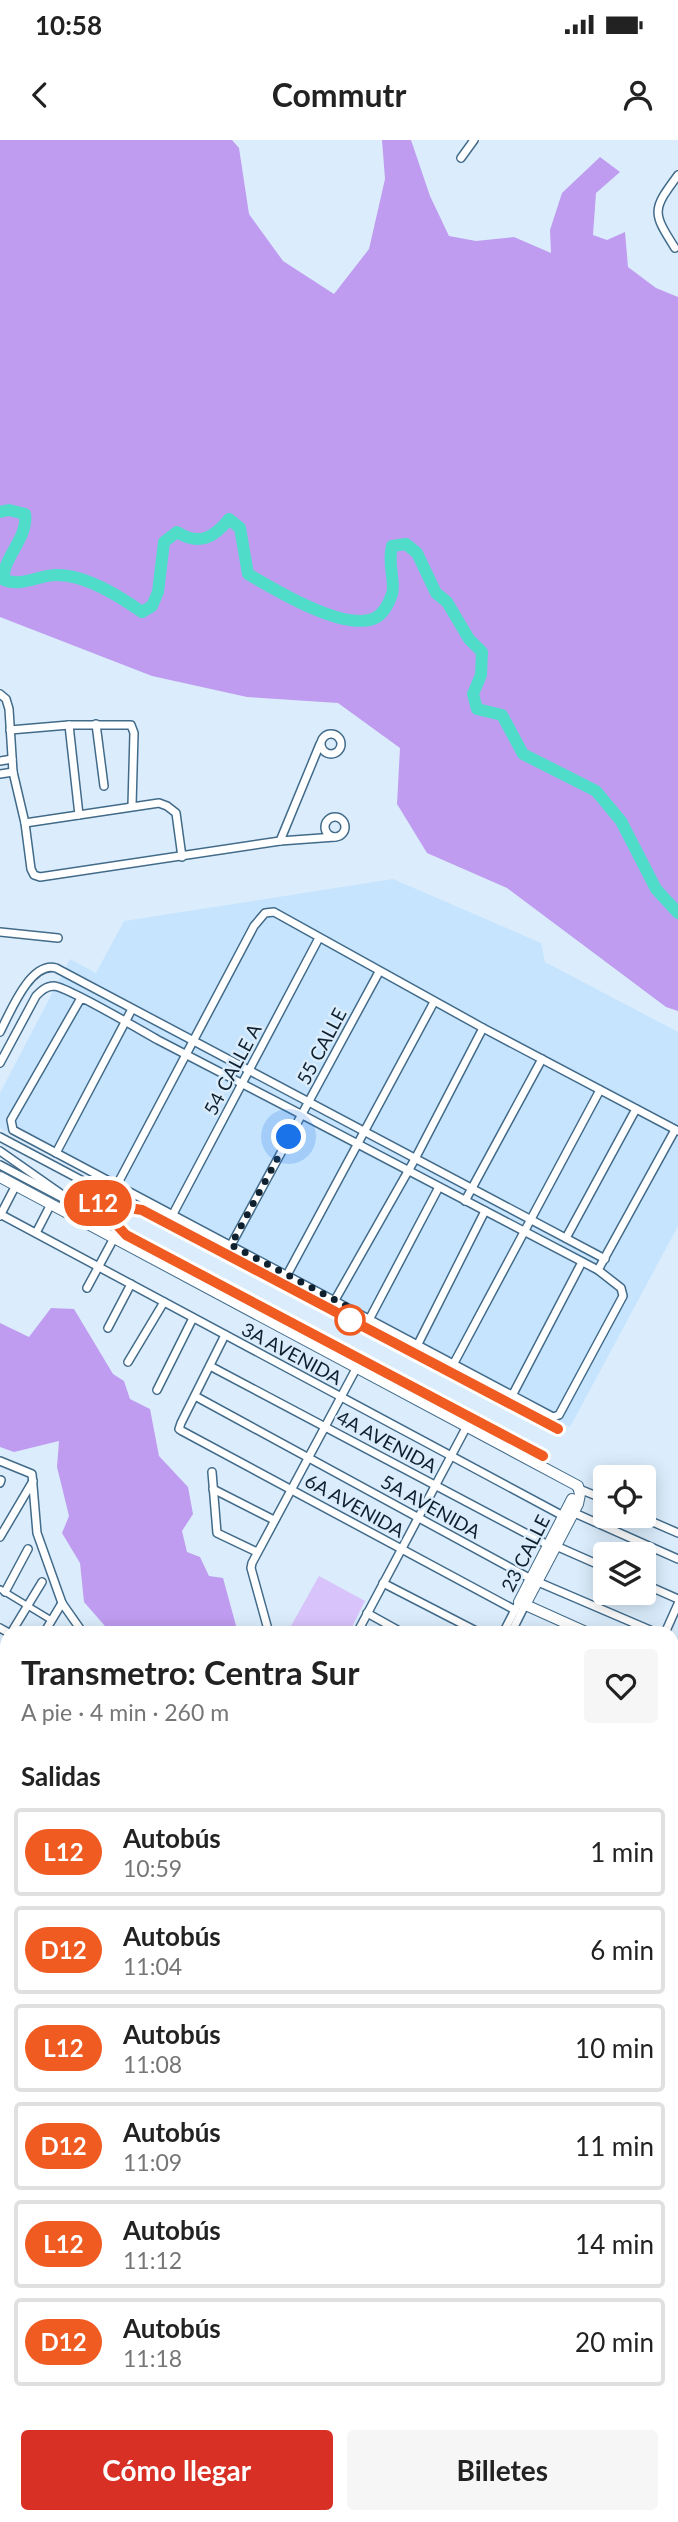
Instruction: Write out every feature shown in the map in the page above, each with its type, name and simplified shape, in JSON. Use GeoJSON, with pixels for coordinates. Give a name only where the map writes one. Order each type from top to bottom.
{"type":"FeatureCollection","features":[{"type":"Feature","properties":{"kind":"main road"},"geometry":{"type":"LineString","coordinates":[[0,1177],[467,1426],[574,1486]]}},
{"type":"Feature","properties":{"kind":"main road","name":"23 CALLE"},"geometry":{"type":"LineString","coordinates":[[520,1606],[579,1498],[574,1486]]}},
{"type":"Feature","properties":{"kind":"main road","name":"6A AVENIDA"},"geometry":{"type":"LineString","coordinates":[[520,1606],[570,1626]]}},
{"type":"Feature","properties":{"kind":"street"},"geometry":{"type":"LineString","coordinates":[[461,158],[474,140]]}},
{"type":"Feature","properties":{"kind":"street"},"geometry":{"type":"LineString","coordinates":[[675,248],[659,224],[657,214],[659,205],[678,175]]}},
{"type":"Feature","properties":{"kind":"street"},"geometry":{"type":"LineString","coordinates":[[0,694],[6,699],[9,709],[13,772],[25,823],[31,869],[40,877],[280,841],[335,837]]}},
{"type":"Feature","properties":{"kind":"street"},"geometry":{"type":"LineString","coordinates":[[10,730],[69,724],[131,725],[134,733],[132,806]]}},
{"type":"Feature","properties":{"kind":"street"},"geometry":{"type":"LineString","coordinates":[[69,724],[79,815]]}},
{"type":"Feature","properties":{"kind":"street"},"geometry":{"type":"LineString","coordinates":[[96,724],[104,786]]}},
{"type":"Feature","properties":{"kind":"street"},"geometry":{"type":"LineString","coordinates":[[280,841],[320,744]]}},
{"type":"Feature","properties":{"kind":"street"},"geometry":{"type":"LineString","coordinates":[[0,761],[12,759]]}},
{"type":"Feature","properties":{"kind":"street"},"geometry":{"type":"LineString","coordinates":[[0,774],[13,772]]}},
{"type":"Feature","properties":{"kind":"street"},"geometry":{"type":"LineString","coordinates":[[25,823],[159,803],[176,813],[182,857]]}},
{"type":"Feature","properties":{"kind":"street"},"geometry":{"type":"LineString","coordinates":[[117,1185],[254,926],[265,913],[274,912],[434,1002],[676,1130],[598,1270]]}},
{"type":"Feature","properties":{"kind":"street"},"geometry":{"type":"LineString","coordinates":[[0,932],[58,938]]}},
{"type":"Feature","properties":{"kind":"street","name":"54 CALLE A"},"geometry":{"type":"LineString","coordinates":[[173,1214],[320,938]]}},
{"type":"Feature","properties":{"kind":"street"},"geometry":{"type":"LineString","coordinates":[[0,1032],[32,976],[44,968],[56,968],[605,1259]]}},
{"type":"Feature","properties":{"kind":"street","name":"55 CALLE"},"geometry":{"type":"LineString","coordinates":[[231,1245],[379,972]]}},
{"type":"Feature","properties":{"kind":"street"},"geometry":{"type":"LineString","coordinates":[[0,1063],[36,996],[45,988],[60,987],[81,998],[124,1022],[357,1144],[407,1172],[598,1270],[623,1291],[556,1417],[13,1130],[11,1120],[81,998]]}},
{"type":"Feature","properties":{"kind":"street"},"geometry":{"type":"LineString","coordinates":[[287,1275],[434,1002]]}},
{"type":"Feature","properties":{"kind":"street"},"geometry":{"type":"LineString","coordinates":[[56,1153],[132,1009]]}},
{"type":"Feature","properties":{"kind":"street"},"geometry":{"type":"LineString","coordinates":[[335,1300],[415,1159],[483,1028]]}},
{"type":"Feature","properties":{"kind":"street"},"geometry":{"type":"LineString","coordinates":[[465,1200],[542,1059]]}},
{"type":"Feature","properties":{"kind":"street"},"geometry":{"type":"LineString","coordinates":[[454,1363],[600,1090]]}},
{"type":"Feature","properties":{"kind":"street"},"geometry":{"type":"LineString","coordinates":[[566,1238],[636,1109]]}},
{"type":"Feature","properties":{"kind":"street"},"geometry":{"type":"LineString","coordinates":[[0,1137],[98,1189],[98,1203],[110,1209],[135,1249]]}},
{"type":"Feature","properties":{"kind":"street"},"geometry":{"type":"LineString","coordinates":[[0,1151],[126,1235]]}},
{"type":"Feature","properties":{"kind":"street"},"geometry":{"type":"LineString","coordinates":[[0,1166],[90,1209]]}},
{"type":"Feature","properties":{"kind":"street"},"geometry":{"type":"LineString","coordinates":[[0,1215],[16,1185]]}},
{"type":"Feature","properties":{"kind":"street"},"geometry":{"type":"LineString","coordinates":[[370,1318],[439,1187]]}},
{"type":"Feature","properties":{"kind":"street"},"geometry":{"type":"LineString","coordinates":[[36,1233],[51,1204]]}},
{"type":"Feature","properties":{"kind":"street"},"geometry":{"type":"LineString","coordinates":[[418,1344],[485,1211]]}},
{"type":"Feature","properties":{"kind":"street","name":"3A AVENIDA"},"geometry":{"type":"LineString","coordinates":[[0,1215],[451,1456],[569,1514],[678,1559]]}},
{"type":"Feature","properties":{"kind":"street"},"geometry":{"type":"LineString","coordinates":[[87,1288],[114,1237]]}},
{"type":"Feature","properties":{"kind":"street"},"geometry":{"type":"LineString","coordinates":[[513,1394],[582,1262]]}},
{"type":"Feature","properties":{"kind":"street"},"geometry":{"type":"LineString","coordinates":[[108,1328],[131,1284]]}},
{"type":"Feature","properties":{"kind":"street"},"geometry":{"type":"LineString","coordinates":[[128,1362],[164,1302]]}},
{"type":"Feature","properties":{"kind":"street"},"geometry":{"type":"LineString","coordinates":[[157,1390],[193,1318]]}},
{"type":"Feature","properties":{"kind":"street"},"geometry":{"type":"LineString","coordinates":[[195,1396],[225,1335]]}},
{"type":"Feature","properties":{"kind":"street","name":"4A AVENIDA"},"geometry":{"type":"LineString","coordinates":[[210,1366],[552,1546],[593,1562]]}},
{"type":"Feature","properties":{"kind":"street"},"geometry":{"type":"LineString","coordinates":[[267,1626],[251,1568],[257,1552],[357,1367]]}},
{"type":"Feature","properties":{"kind":"street","name":"6A AVENIDA"},"geometry":{"type":"LineString","coordinates":[[195,1396],[179,1429],[401,1550],[520,1606]]}},
{"type":"Feature","properties":{"kind":"street","name":"5A AVENIDA"},"geometry":{"type":"LineString","coordinates":[[195,1396],[534,1580],[641,1626]]}},
{"type":"Feature","properties":{"kind":"street"},"geometry":{"type":"LineString","coordinates":[[360,1626],[467,1426]]}},
{"type":"Feature","properties":{"kind":"street"},"geometry":{"type":"LineString","coordinates":[[0,1461],[32,1474],[37,1533],[62,1603],[77,1626]]}},
{"type":"Feature","properties":{"kind":"street"},"geometry":{"type":"LineString","coordinates":[[212,1472],[216,1530],[257,1552]]}},
{"type":"Feature","properties":{"kind":"street"},"geometry":{"type":"LineString","coordinates":[[0,1537],[33,1480]]}},
{"type":"Feature","properties":{"kind":"street"},"geometry":{"type":"LineString","coordinates":[[574,1486],[593,1494]]}},
{"type":"Feature","properties":{"kind":"street"},"geometry":{"type":"LineString","coordinates":[[213,1489],[274,1520]]}},
{"type":"Feature","properties":{"kind":"street"},"geometry":{"type":"LineString","coordinates":[[0,1518],[8,1524]]}},
{"type":"Feature","properties":{"kind":"street"},"geometry":{"type":"LineString","coordinates":[[656,1523],[678,1533]]}},
{"type":"Feature","properties":{"kind":"street"},"geometry":{"type":"LineString","coordinates":[[28,1549],[3,1591],[51,1620]]}},
{"type":"Feature","properties":{"kind":"street"},"geometry":{"type":"LineString","coordinates":[[14,1626],[42,1582]]}},
{"type":"Feature","properties":{"kind":"street"},"geometry":{"type":"LineString","coordinates":[[383,1583],[466,1626]]}},
{"type":"Feature","properties":{"kind":"street"},"geometry":{"type":"LineString","coordinates":[[656,1589],[678,1599]]}},
{"type":"Feature","properties":{"kind":"street"},"geometry":{"type":"LineString","coordinates":[[48,1626],[62,1603]]}},
{"type":"Feature","properties":{"kind":"street"},"geometry":{"type":"LineString","coordinates":[[668,1626],[678,1604]]}},
{"type":"Feature","properties":{"kind":"street","name":"23 CALLE"},"geometry":{"type":"LineString","coordinates":[[507,1626],[520,1606]]}},
{"type":"Feature","properties":{"kind":"street","name":"23 CALLE"},"geometry":{"type":"LineString","coordinates":[[513,1626],[520,1606]]}},
{"type":"Feature","properties":{"kind":"street"},"geometry":{"type":"LineString","coordinates":[[367,1613],[390,1626]]}},
{"type":"Feature","properties":{"kind":"shaded area"},"geometry":{"type":"Polygon","coordinates":[[[0,140],[232,140],[239,148],[249,214],[283,261],[334,294],[369,249],[385,179],[382,140],[411,140],[430,196],[449,236],[476,241],[514,237],[551,253],[550,230],[562,193],[600,157],[620,172],[596,193],[593,235],[607,240],[625,232],[628,267],[656,288],[678,297],[678,1011],[666,1007],[507,888],[427,853],[397,804],[400,748],[338,703],[247,697],[152,676],[0,617],[0,140]]]}},
{"type":"Feature","properties":{"kind":"shaded area"},"geometry":{"type":"Polygon","coordinates":[[[393,879],[541,943],[545,962],[678,1032],[678,1226],[570,1427],[0,1128],[0,1093],[70,959],[96,973],[124,921],[393,879]]]}},
{"type":"Feature","properties":{"kind":"shaded area"},"geometry":{"type":"Polygon","coordinates":[[[51,1308],[74,1309],[113,1374],[124,1381],[130,1399],[150,1409],[159,1456],[188,1487],[193,1514],[182,1531],[187,1552],[200,1557],[209,1576],[223,1578],[236,1626],[105,1626],[84,1602],[80,1563],[62,1533],[69,1516],[57,1467],[59,1441],[14,1452],[0,1447],[0,1323],[29,1337],[51,1308]]]}},
{"type":"Feature","properties":{"kind":"shaded area"},"geometry":{"type":"Polygon","coordinates":[[[319,1576],[365,1601],[352,1626],[291,1626],[319,1576]]]}},
{"type":"Feature","properties":{"kind":"waterway"},"geometry":{"type":"LineString","coordinates":[[0,512],[9,510],[25,514],[23,531],[7,564],[4,580],[18,582],[57,575],[68,576],[91,582],[142,612],[152,606],[158,592],[164,542],[177,532],[192,539],[206,538],[218,531],[229,519],[240,528],[248,574],[309,607],[344,619],[360,621],[373,619],[383,612],[393,590],[390,560],[392,546],[406,544],[417,553],[436,593],[447,602],[469,639],[482,652],[481,675],[473,694],[477,709],[502,715],[523,754],[596,791],[621,821],[656,889],[678,913]]}},
{"type":"Feature","properties":{"kind":"bus line","name":"L12"},"geometry":{"type":"LineString","coordinates":[[543,1456],[126,1235],[97,1203],[142,1210],[558,1429]]}},
{"type":"Feature","properties":{"kind":"route"},"geometry":{"type":"LineString","coordinates":[[289,1137],[231,1245],[352,1309],[350,1320]]}}]}
